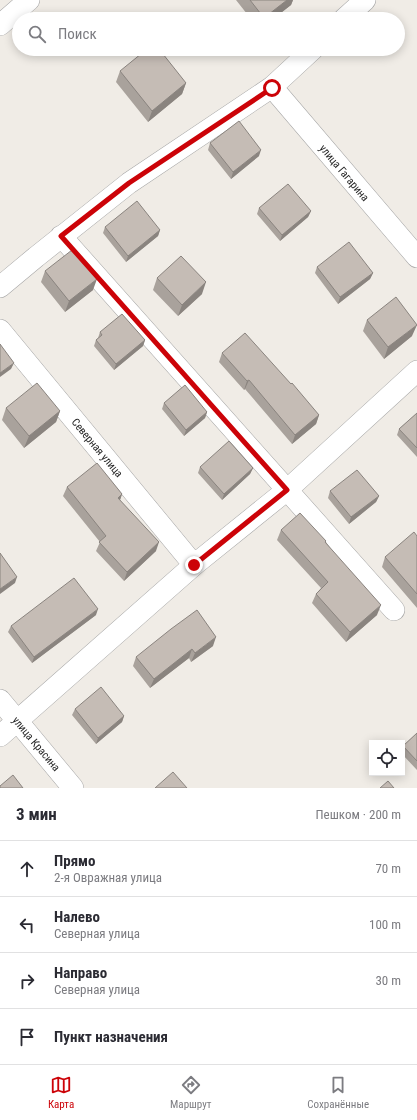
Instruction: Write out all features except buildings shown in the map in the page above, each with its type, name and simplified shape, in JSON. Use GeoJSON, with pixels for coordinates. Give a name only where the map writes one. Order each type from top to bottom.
{"type":"FeatureCollection","features":[{"type":"Feature","properties":{"kind":"street"},"geometry":{"type":"LineString","coordinates":[[14,12],[29,0]]}},
{"type":"Feature","properties":{"kind":"street"},"geometry":{"type":"LineString","coordinates":[[352,12],[366,0]]}},
{"type":"Feature","properties":{"kind":"street"},"geometry":{"type":"LineString","coordinates":[[0,24],[12,14]]}},
{"type":"Feature","properties":{"kind":"street"},"geometry":{"type":"LineString","coordinates":[[0,287],[61,236],[129,183],[272,88],[306,56]]}},
{"type":"Feature","properties":{"kind":"street","name":"улица Гагарина"},"geometry":{"type":"LineString","coordinates":[[272,88],[417,257]]}},
{"type":"Feature","properties":{"kind":"street"},"geometry":{"type":"LineString","coordinates":[[61,236],[394,610]]}},
{"type":"Feature","properties":{"kind":"street","name":"Северная улица"},"geometry":{"type":"LineString","coordinates":[[0,330],[194,565]]}},
{"type":"Feature","properties":{"kind":"street"},"geometry":{"type":"LineString","coordinates":[[0,736],[194,565],[287,490],[417,371]]}},
{"type":"Feature","properties":{"kind":"street","name":"улица Красина"},"geometry":{"type":"LineString","coordinates":[[0,700],[73,788]]}},
{"type":"Feature","properties":{"kind":"route"},"geometry":{"type":"LineString","coordinates":[[194,565],[287,490],[61,236],[129,183],[272,88]]}}]}
